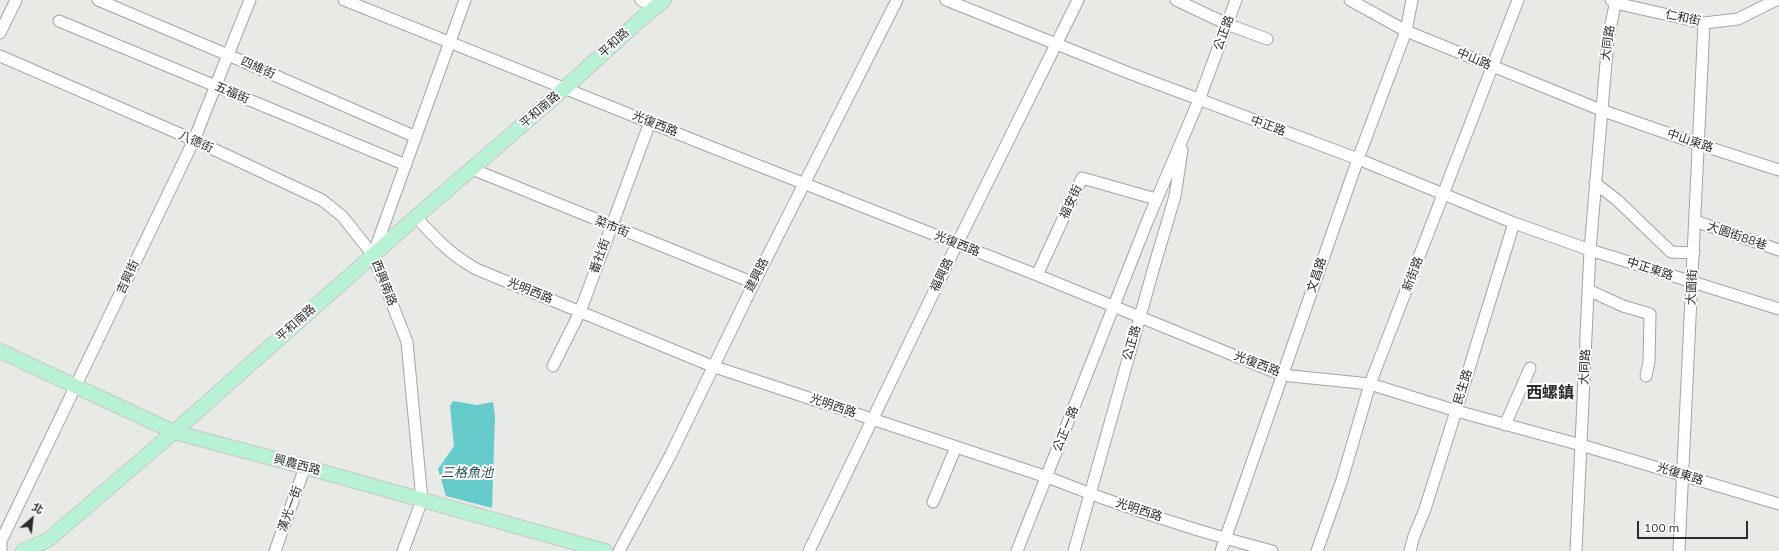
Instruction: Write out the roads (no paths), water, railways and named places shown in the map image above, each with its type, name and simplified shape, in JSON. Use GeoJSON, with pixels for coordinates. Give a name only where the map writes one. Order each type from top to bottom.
{"type":"FeatureCollection","features":[{"type":"Feature","properties":{"kind":"main road","name":"平和路"},"geometry":{"type":"LineString","coordinates":[[565,88],[640,20],[660,4]]}},
{"type":"Feature","properties":{"kind":"main road","name":"平和南路"},"geometry":{"type":"LineString","coordinates":[[23,551],[48,540],[174,432],[416,217],[565,88]]}},
{"type":"Feature","properties":{"kind":"main road","name":"興農西路"},"geometry":{"type":"LineString","coordinates":[[0,351],[174,432],[605,551]]}},
{"type":"Feature","properties":{"kind":"street"},"geometry":{"type":"LineString","coordinates":[[0,33],[16,0]]}},
{"type":"Feature","properties":{"kind":"street","name":"四維街"},"geometry":{"type":"LineString","coordinates":[[98,0],[416,137]]}},
{"type":"Feature","properties":{"kind":"street","name":"吉興街"},"geometry":{"type":"LineString","coordinates":[[1,551],[1,541],[194,140],[250,0]]}},
{"type":"Feature","properties":{"kind":"street","name":"光復西路"},"geometry":{"type":"LineString","coordinates":[[344,0],[1037,275],[1139,318],[1282,375],[1370,384],[1456,411],[1581,445]]}},
{"type":"Feature","properties":{"kind":"street","name":"西興南路"},"geometry":{"type":"LineString","coordinates":[[403,551],[422,500],[407,342],[373,256],[465,0]]}},
{"type":"Feature","properties":{"kind":"street"},"geometry":{"type":"LineString","coordinates":[[641,0],[660,4]]}},
{"type":"Feature","properties":{"kind":"street","name":"建興路"},"geometry":{"type":"LineString","coordinates":[[619,551],[670,456],[712,366],[897,0]]}},
{"type":"Feature","properties":{"kind":"street","name":"中正路"},"geometry":{"type":"LineString","coordinates":[[946,0],[1056,45],[1358,159],[1514,223],[1590,250]]}},
{"type":"Feature","properties":{"kind":"street","name":"福興路"},"geometry":{"type":"LineString","coordinates":[[809,551],[957,244],[1078,0]]}},
{"type":"Feature","properties":{"kind":"street"},"geometry":{"type":"LineString","coordinates":[[1176,0],[1227,24],[1267,39]]}},
{"type":"Feature","properties":{"kind":"street","name":"公正路"},"geometry":{"type":"LineString","coordinates":[[1114,307],[1156,199],[1199,100],[1236,0]]}},
{"type":"Feature","properties":{"kind":"street","name":"中山路"},"geometry":{"type":"LineString","coordinates":[[1350,0],[1406,31],[1601,110]]}},
{"type":"Feature","properties":{"kind":"street","name":"文昌路"},"geometry":{"type":"LineString","coordinates":[[1221,551],[1358,159],[1406,31],[1412,0]]}},
{"type":"Feature","properties":{"kind":"street","name":"新街路"},"geometry":{"type":"LineString","coordinates":[[1317,551],[1342,480],[1370,384],[1443,193],[1494,67],[1518,0]]}},
{"type":"Feature","properties":{"kind":"street","name":"仁和街"},"geometry":{"type":"LineString","coordinates":[[1614,1],[1704,23],[1738,19],[1776,0]]}},
{"type":"Feature","properties":{"kind":"street","name":"大同路"},"geometry":{"type":"LineString","coordinates":[[1576,551],[1590,250],[1601,110],[1608,39],[1614,1]]}},
{"type":"Feature","properties":{"kind":"street","name":"五福街"},"geometry":{"type":"LineString","coordinates":[[59,21],[406,165]]}},
{"type":"Feature","properties":{"kind":"street","name":"大園街"},"geometry":{"type":"LineString","coordinates":[[1679,551],[1684,475],[1704,23]]}},
{"type":"Feature","properties":{"kind":"street","name":"八德街"},"geometry":{"type":"LineString","coordinates":[[0,56],[194,140],[322,200],[342,216],[373,256]]}},
{"type":"Feature","properties":{"kind":"street","name":"中山東路"},"geometry":{"type":"LineString","coordinates":[[1601,110],[1698,144],[1779,170]]}},
{"type":"Feature","properties":{"kind":"street","name":"番社街"},"geometry":{"type":"LineString","coordinates":[[553,366],[580,312],[650,122]]}},
{"type":"Feature","properties":{"kind":"street","name":"公正路"},"geometry":{"type":"LineString","coordinates":[[1074,551],[1139,318],[1175,196],[1185,133]]}},
{"type":"Feature","properties":{"kind":"street","name":"菜市街"},"geometry":{"type":"LineString","coordinates":[[472,169],[754,283]]}},
{"type":"Feature","properties":{"kind":"street","name":"福安街"},"geometry":{"type":"LineString","coordinates":[[1037,275],[1082,178],[1156,199]]}},
{"type":"Feature","properties":{"kind":"street"},"geometry":{"type":"LineString","coordinates":[[1595,183],[1617,200],[1671,252],[1694,253]]}},
{"type":"Feature","properties":{"kind":"street","name":"光明西路"},"geometry":{"type":"LineString","coordinates":[[416,217],[456,258],[476,269],[712,366],[1047,477],[1090,494],[1226,539],[1272,551]]}},
{"type":"Feature","properties":{"kind":"street","name":"大園街88巷"},"geometry":{"type":"LineString","coordinates":[[1695,222],[1779,250]]}},
{"type":"Feature","properties":{"kind":"street","name":"民生路"},"geometry":{"type":"LineString","coordinates":[[1410,551],[1414,536],[1425,509],[1514,223]]}},
{"type":"Feature","properties":{"kind":"street","name":"中正東路"},"geometry":{"type":"LineString","coordinates":[[1590,250],[1779,309]]}},
{"type":"Feature","properties":{"kind":"street"},"geometry":{"type":"LineString","coordinates":[[1588,290],[1623,306],[1650,314],[1646,376]]}},
{"type":"Feature","properties":{"kind":"street","name":"公正一路"},"geometry":{"type":"LineString","coordinates":[[1017,551],[1114,307]]}},
{"type":"Feature","properties":{"kind":"street"},"geometry":{"type":"LineString","coordinates":[[1505,425],[1530,368]]}},
{"type":"Feature","properties":{"kind":"street","name":"光復東路"},"geometry":{"type":"LineString","coordinates":[[1581,445],[1779,504]]}},
{"type":"Feature","properties":{"kind":"street"},"geometry":{"type":"LineString","coordinates":[[933,502],[956,448]]}},
{"type":"Feature","properties":{"kind":"street","name":"漢光一街"},"geometry":{"type":"LineString","coordinates":[[275,551],[305,467]]}},
{"type":"Feature","properties":{"kind":"water","name":"三格魚池"},"geometry":{"type":"Polygon","coordinates":[[[453,401],[477,405],[493,402],[495,416],[492,508],[446,496],[438,469],[454,446],[450,406],[453,401]]]}},
{"type":"Feature","properties":{"kind":"district","name":"西螺鎮"},"geometry":{"type":"Point","coordinates":[1550,393]}}]}
